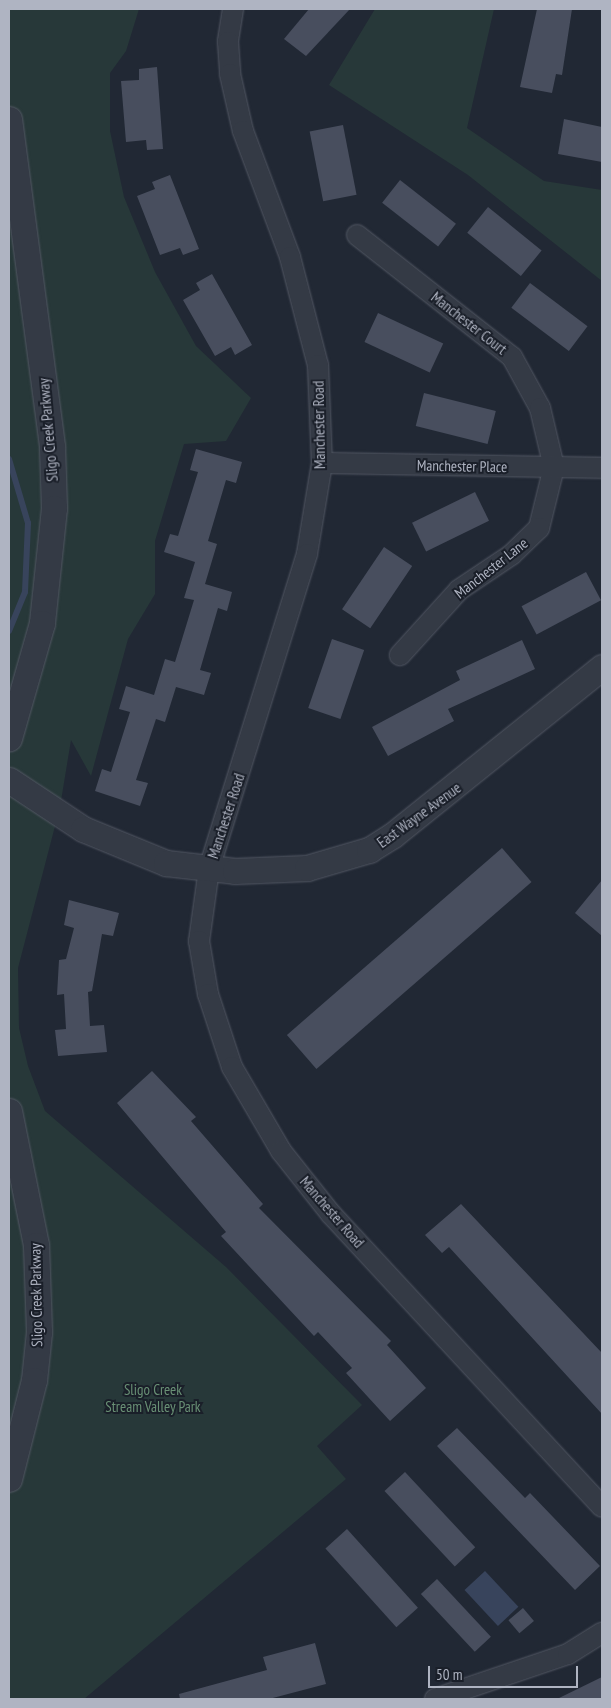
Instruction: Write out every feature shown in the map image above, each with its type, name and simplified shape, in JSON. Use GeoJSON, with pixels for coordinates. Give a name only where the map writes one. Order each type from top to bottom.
{"type":"FeatureCollection","features":[{"type":"Feature","properties":{"kind":"street","name":"Manchester Road"},"geometry":{"type":"LineString","coordinates":[[233,9],[228,42],[230,74],[243,131],[290,257],[318,365],[322,463],[307,554],[209,869],[199,941],[208,994],[232,1067],[281,1151],[331,1214],[602,1507]]}},
{"type":"Feature","properties":{"kind":"street","name":"Sligo Creek Parkway"},"geometry":{"type":"LineString","coordinates":[[9,119],[52,447],[54,508],[42,623],[9,738]]}},
{"type":"Feature","properties":{"kind":"street","name":"Manchester Court"},"geometry":{"type":"LineString","coordinates":[[357,235],[512,356],[540,408],[554,467]]}},
{"type":"Feature","properties":{"kind":"street","name":"Manchester Place"},"geometry":{"type":"LineString","coordinates":[[322,463],[602,468]]}},
{"type":"Feature","properties":{"kind":"street","name":"Manchester Lane"},"geometry":{"type":"LineString","coordinates":[[400,655],[460,590],[511,555],[539,528],[554,467]]}},
{"type":"Feature","properties":{"kind":"street","name":"East Wayne Avenue"},"geometry":{"type":"LineString","coordinates":[[9,780],[114,844],[166,863],[209,869],[307,868],[369,850],[411,822],[602,667]]}},
{"type":"Feature","properties":{"kind":"street","name":"Sligo Creek Parkway"},"geometry":{"type":"LineString","coordinates":[[9,1111],[36,1245],[38,1332],[34,1380],[9,1479]]}},
{"type":"Feature","properties":{"kind":"street"},"geometry":{"type":"LineString","coordinates":[[435,1699],[568,1654],[602,1633]]}},
{"type":"Feature","properties":{"kind":"green space","name":"Sligo Creek Stream Valley Park"},"geometry":{"type":"Polygon","coordinates":[[[9,9],[139,9],[126,51],[110,73],[110,131],[124,197],[155,272],[196,346],[251,398],[226,441],[184,444],[155,541],[155,594],[128,639],[91,776],[71,740],[60,807],[18,968],[19,1028],[28,1066],[45,1111],[226,1267],[362,1405],[317,1446],[346,1479],[84,1699],[9,1699],[9,9]]]}},
{"type":"Feature","properties":{"kind":"green space"},"geometry":{"type":"Polygon","coordinates":[[[375,9],[494,9],[467,128],[544,181],[602,190],[602,281],[468,175],[329,85],[375,9]]]}},
{"type":"Feature","properties":{"kind":"water"},"geometry":{"type":"Polygon","coordinates":[[[485,1571],[518,1607],[498,1626],[465,1590],[485,1571]]]}},
{"type":"Feature","properties":{"kind":"building"},"geometry":{"type":"Polygon","coordinates":[[[309,9],[350,9],[306,56],[284,39],[309,9]]]}},
{"type":"Feature","properties":{"kind":"building"},"geometry":{"type":"Polygon","coordinates":[[[537,9],[572,9],[562,75],[556,74],[552,93],[520,87],[537,9]]]}},
{"type":"Feature","properties":{"kind":"building"},"geometry":{"type":"Polygon","coordinates":[[[157,67],[163,149],[147,150],[146,140],[126,142],[121,81],[139,80],[139,69],[157,67]]]}},
{"type":"Feature","properties":{"kind":"building"},"geometry":{"type":"Polygon","coordinates":[[[564,119],[602,127],[602,162],[558,154],[564,119]]]}},
{"type":"Feature","properties":{"kind":"building"},"geometry":{"type":"Polygon","coordinates":[[[343,125],[357,195],[323,201],[310,131],[343,125]]]}},
{"type":"Feature","properties":{"kind":"building"},"geometry":{"type":"Polygon","coordinates":[[[170,175],[199,249],[183,255],[180,248],[160,255],[137,196],[155,189],[152,182],[170,175]]]}},
{"type":"Feature","properties":{"kind":"building"},"geometry":{"type":"Polygon","coordinates":[[[400,180],[456,224],[438,247],[382,203],[400,180]]]}},
{"type":"Feature","properties":{"kind":"building"},"geometry":{"type":"Polygon","coordinates":[[[488,207],[542,250],[521,276],[467,233],[488,207]]]}},
{"type":"Feature","properties":{"kind":"building"},"geometry":{"type":"Polygon","coordinates":[[[212,274],[252,345],[235,355],[231,347],[215,356],[183,300],[200,290],[196,283],[212,274]]]}},
{"type":"Feature","properties":{"kind":"building"},"geometry":{"type":"Polygon","coordinates":[[[530,283],[588,326],[569,351],[511,308],[530,283]]]}},
{"type":"Feature","properties":{"kind":"building"},"geometry":{"type":"Polygon","coordinates":[[[378,313],[443,343],[430,372],[364,342],[378,313]]]}},
{"type":"Feature","properties":{"kind":"building"},"geometry":{"type":"Polygon","coordinates":[[[424,393],[496,411],[488,444],[416,426],[424,393]]]}},
{"type":"Feature","properties":{"kind":"building"},"geometry":{"type":"Polygon","coordinates":[[[196,449],[242,462],[236,483],[226,480],[208,541],[217,544],[205,584],[232,592],[227,611],[218,608],[200,670],[211,673],[204,695],[176,687],[165,722],[156,719],[136,780],[148,783],[140,806],[95,791],[102,769],[111,772],[130,712],[119,709],[126,686],[154,695],[165,659],[175,662],[194,600],[184,598],[195,562],[164,552],[170,534],[178,536],[198,472],[190,470],[196,449]]]}},
{"type":"Feature","properties":{"kind":"building"},"geometry":{"type":"Polygon","coordinates":[[[475,492],[489,521],[426,551],[412,523],[475,492]]]}},
{"type":"Feature","properties":{"kind":"building"},"geometry":{"type":"Polygon","coordinates":[[[384,547],[412,566],[370,628],[342,609],[384,547]]]}},
{"type":"Feature","properties":{"kind":"building"},"geometry":{"type":"Polygon","coordinates":[[[586,572],[601,600],[537,635],[522,606],[586,572]]]}},
{"type":"Feature","properties":{"kind":"building"},"geometry":{"type":"Polygon","coordinates":[[[332,639],[364,650],[340,719],[308,708],[332,639]]]}},
{"type":"Feature","properties":{"kind":"building"},"geometry":{"type":"Polygon","coordinates":[[[522,640],[535,669],[448,709],[454,721],[388,756],[372,727],[460,680],[456,671],[522,640]]]}},
{"type":"Feature","properties":{"kind":"building"},"geometry":{"type":"Polygon","coordinates":[[[502,848],[532,882],[316,1069],[287,1035],[502,848]]]}},
{"type":"Feature","properties":{"kind":"building"},"geometry":{"type":"Polygon","coordinates":[[[602,880],[602,936],[575,913],[602,880]]]}},
{"type":"Feature","properties":{"kind":"building"},"geometry":{"type":"Polygon","coordinates":[[[69,900],[119,913],[113,936],[102,934],[92,991],[88,992],[90,1026],[104,1025],[107,1052],[58,1056],[55,1030],[66,1029],[64,994],[57,995],[59,960],[66,959],[74,928],[64,925],[69,900]]]}},
{"type":"Feature","properties":{"kind":"building"},"geometry":{"type":"Polygon","coordinates":[[[152,1071],[196,1117],[191,1121],[263,1204],[259,1208],[391,1341],[387,1345],[426,1388],[390,1421],[346,1373],[352,1368],[318,1332],[314,1336],[221,1236],[226,1232],[117,1103],[152,1071]]]}},
{"type":"Feature","properties":{"kind":"building"},"geometry":{"type":"Polygon","coordinates":[[[461,1204],[602,1353],[602,1414],[449,1247],[442,1253],[425,1235],[461,1204]]]}},
{"type":"Feature","properties":{"kind":"building"},"geometry":{"type":"Polygon","coordinates":[[[457,1428],[525,1498],[530,1493],[600,1566],[575,1590],[437,1446],[457,1428]]]}},
{"type":"Feature","properties":{"kind":"building"},"geometry":{"type":"Polygon","coordinates":[[[405,1472],[475,1547],[455,1566],[385,1491],[405,1472]]]}},
{"type":"Feature","properties":{"kind":"building"},"geometry":{"type":"Polygon","coordinates":[[[347,1529],[418,1608],[396,1627],[325,1548],[347,1529]]]}},
{"type":"Feature","properties":{"kind":"building"},"geometry":{"type":"Polygon","coordinates":[[[437,1579],[491,1637],[475,1652],[421,1594],[437,1579]]]}},
{"type":"Feature","properties":{"kind":"building"},"geometry":{"type":"Polygon","coordinates":[[[523,1608],[534,1621],[519,1633],[508,1620],[523,1608]]]}},
{"type":"Feature","properties":{"kind":"building"},"geometry":{"type":"Polygon","coordinates":[[[315,1643],[326,1684],[269,1699],[180,1699],[179,1694],[267,1670],[263,1657],[315,1643]]]}},
{"type":"Feature","properties":{"kind":"building"},"geometry":{"type":"Polygon","coordinates":[[[602,1677],[602,1699],[557,1699],[602,1677]]]}},
{"type":"Feature","properties":{"kind":"waterway"},"geometry":{"type":"LineString","coordinates":[[9,459],[28,523],[25,592],[9,631]]}}]}
